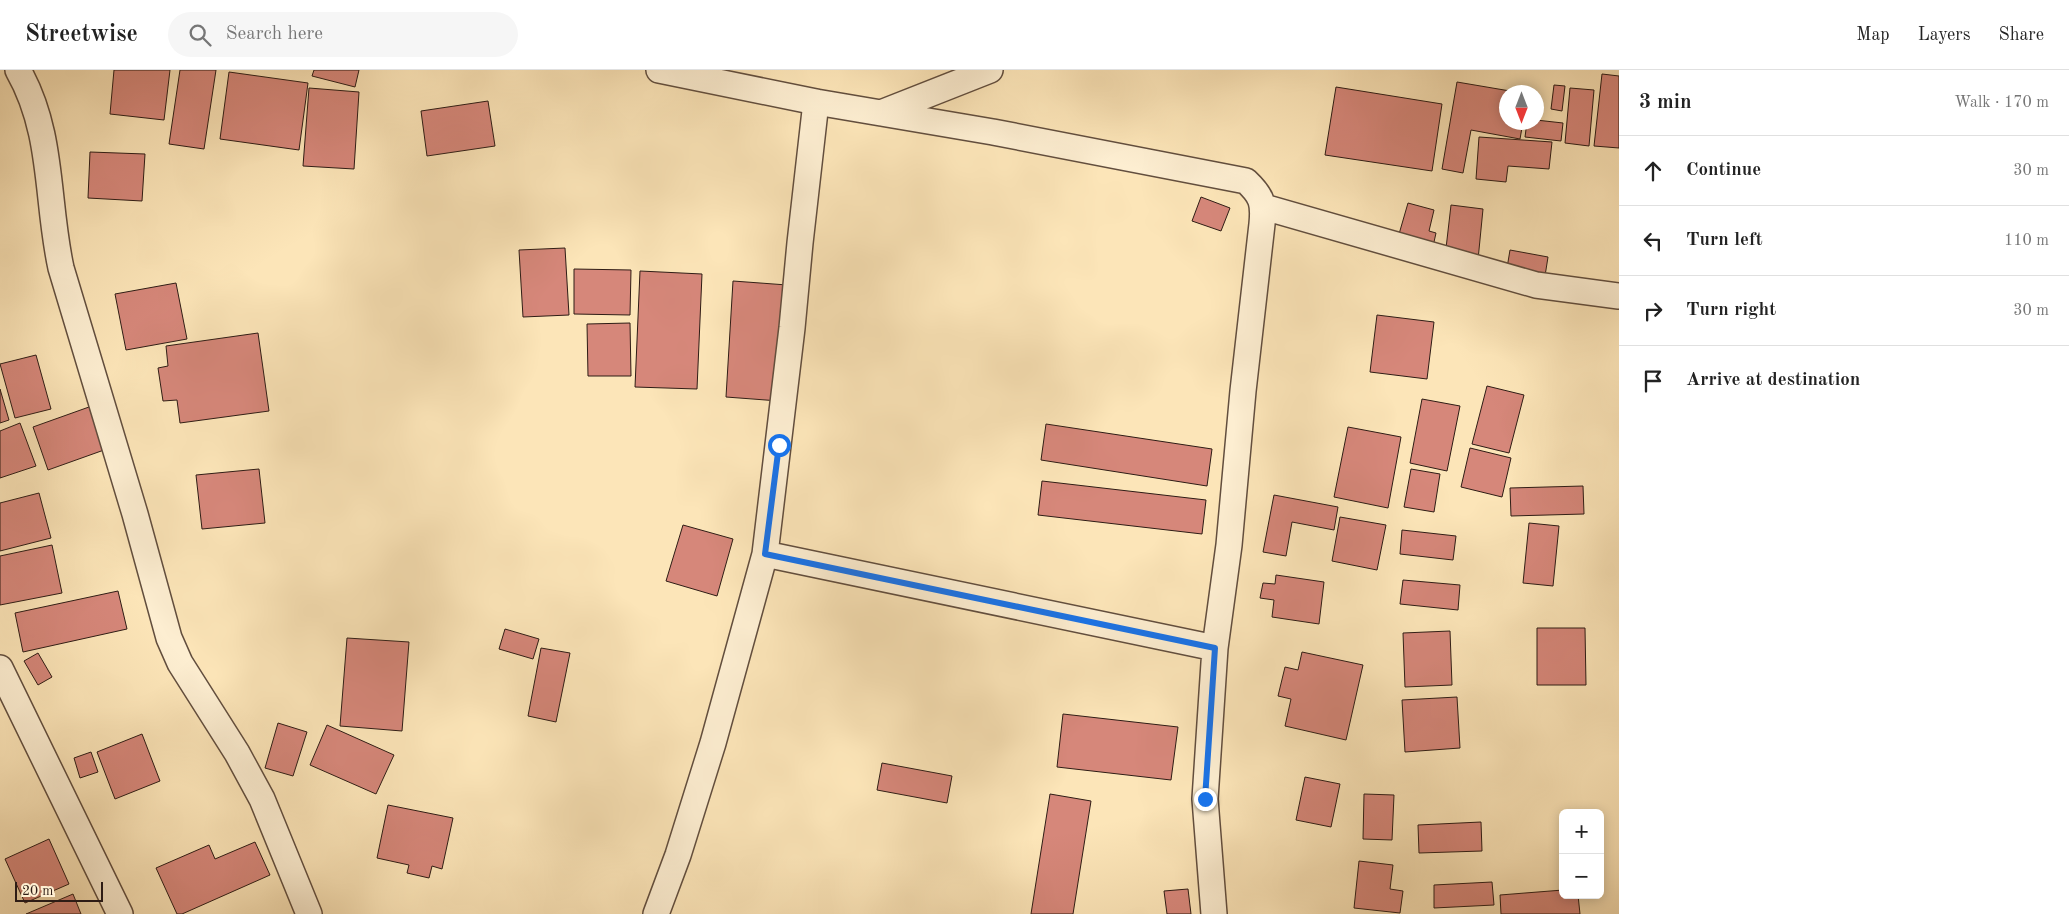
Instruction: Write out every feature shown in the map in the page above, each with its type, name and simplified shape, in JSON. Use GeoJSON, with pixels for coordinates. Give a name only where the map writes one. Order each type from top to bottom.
{"type":"FeatureCollection","features":[{"type":"Feature","properties":{"kind":"street"},"geometry":{"type":"LineString","coordinates":[[18,70],[34,103],[42,131],[61,268],[135,514],[169,638],[180,663],[237,753],[262,799],[309,914]]}},
{"type":"Feature","properties":{"kind":"street"},"geometry":{"type":"LineString","coordinates":[[659,70],[816,102],[993,132],[1246,181],[1258,192],[1264,207],[1243,391],[1229,545],[1215,648],[1205,799],[1214,914]]}},
{"type":"Feature","properties":{"kind":"street"},"geometry":{"type":"LineString","coordinates":[[881,114],[990,70]]}},
{"type":"Feature","properties":{"kind":"street"},"geometry":{"type":"LineString","coordinates":[[656,914],[678,855],[713,743],[765,554],[816,102]]}},
{"type":"Feature","properties":{"kind":"street"},"geometry":{"type":"LineString","coordinates":[[1264,207],[1536,285],[1619,296]]}},
{"type":"Feature","properties":{"kind":"street"},"geometry":{"type":"LineString","coordinates":[[765,554],[1215,648]]}},
{"type":"Feature","properties":{"kind":"street"},"geometry":{"type":"LineString","coordinates":[[0,668],[120,914]]}},
{"type":"Feature","properties":{"kind":"building"},"geometry":{"type":"Polygon","coordinates":[[[114,70],[170,70],[164,120],[110,114],[114,70]]]}},
{"type":"Feature","properties":{"kind":"building"},"geometry":{"type":"Polygon","coordinates":[[[180,70],[216,70],[204,149],[169,144],[180,70]]]}},
{"type":"Feature","properties":{"kind":"building"},"geometry":{"type":"Polygon","coordinates":[[[314,70],[359,70],[355,87],[312,76],[314,70]]]}},
{"type":"Feature","properties":{"kind":"building"},"geometry":{"type":"Polygon","coordinates":[[[229,72],[308,83],[299,150],[220,139],[229,72]]]}},
{"type":"Feature","properties":{"kind":"building"},"geometry":{"type":"Polygon","coordinates":[[[1602,74],[1619,76],[1619,148],[1594,146],[1602,74]]]}},
{"type":"Feature","properties":{"kind":"building"},"geometry":{"type":"Polygon","coordinates":[[[1457,82],[1499,89],[1499,130],[1522,130],[1520,139],[1471,130],[1463,173],[1442,169],[1457,82]]]}},
{"type":"Feature","properties":{"kind":"building"},"geometry":{"type":"Polygon","coordinates":[[[1554,85],[1565,86],[1562,111],[1551,109],[1554,85]]]}},
{"type":"Feature","properties":{"kind":"building"},"geometry":{"type":"Polygon","coordinates":[[[1336,87],[1442,104],[1432,171],[1325,155],[1336,87]]]}},
{"type":"Feature","properties":{"kind":"building"},"geometry":{"type":"Polygon","coordinates":[[[309,88],[359,92],[354,169],[303,166],[309,88]]]}},
{"type":"Feature","properties":{"kind":"building"},"geometry":{"type":"Polygon","coordinates":[[[1570,88],[1594,90],[1589,146],[1565,143],[1570,88]]]}},
{"type":"Feature","properties":{"kind":"building"},"geometry":{"type":"Polygon","coordinates":[[[488,101],[495,146],[427,156],[421,111],[488,101]]]}},
{"type":"Feature","properties":{"kind":"building"},"geometry":{"type":"Polygon","coordinates":[[[1544,121],[1563,123],[1561,141],[1525,137],[1526,130],[1544,130],[1544,121]]]}},
{"type":"Feature","properties":{"kind":"building"},"geometry":{"type":"Polygon","coordinates":[[[1479,137],[1552,142],[1549,169],[1508,166],[1506,182],[1476,179],[1479,137]]]}},
{"type":"Feature","properties":{"kind":"building"},"geometry":{"type":"Polygon","coordinates":[[[90,152],[145,154],[142,201],[88,198],[90,152]]]}},
{"type":"Feature","properties":{"kind":"building"},"geometry":{"type":"Polygon","coordinates":[[[1201,197],[1230,208],[1221,231],[1192,221],[1201,197]]]}},
{"type":"Feature","properties":{"kind":"building"},"geometry":{"type":"Polygon","coordinates":[[[1408,203],[1434,210],[1429,231],[1436,233],[1432,251],[1397,241],[1408,203]]]}},
{"type":"Feature","properties":{"kind":"building"},"geometry":{"type":"Polygon","coordinates":[[[1451,205],[1483,209],[1478,260],[1445,257],[1451,205]]]}},
{"type":"Feature","properties":{"kind":"building"},"geometry":{"type":"Polygon","coordinates":[[[565,248],[569,315],[523,317],[519,250],[565,248]]]}},
{"type":"Feature","properties":{"kind":"building"},"geometry":{"type":"Polygon","coordinates":[[[1510,250],[1548,257],[1545,276],[1507,268],[1510,250]]]}},
{"type":"Feature","properties":{"kind":"building"},"geometry":{"type":"Polygon","coordinates":[[[574,269],[631,270],[630,315],[574,314],[574,269]]]}},
{"type":"Feature","properties":{"kind":"building"},"geometry":{"type":"Polygon","coordinates":[[[640,271],[702,274],[697,389],[635,387],[640,271]]]}},
{"type":"Feature","properties":{"kind":"building"},"geometry":{"type":"Polygon","coordinates":[[[733,281],[787,285],[779,401],[726,397],[733,281]]]}},
{"type":"Feature","properties":{"kind":"building"},"geometry":{"type":"Polygon","coordinates":[[[176,283],[187,339],[126,350],[115,294],[176,283]]]}},
{"type":"Feature","properties":{"kind":"building"},"geometry":{"type":"Polygon","coordinates":[[[1377,315],[1434,322],[1427,379],[1370,372],[1377,315]]]}},
{"type":"Feature","properties":{"kind":"building"},"geometry":{"type":"Polygon","coordinates":[[[630,323],[631,376],[588,376],[587,324],[630,323]]]}},
{"type":"Feature","properties":{"kind":"building"},"geometry":{"type":"Polygon","coordinates":[[[258,333],[269,411],[180,423],[177,400],[163,401],[158,368],[168,366],[166,346],[258,333]]]}},
{"type":"Feature","properties":{"kind":"building"},"geometry":{"type":"Polygon","coordinates":[[[36,355],[51,409],[15,418],[0,364],[36,355]]]}},
{"type":"Feature","properties":{"kind":"building"},"geometry":{"type":"Polygon","coordinates":[[[1487,386],[1524,395],[1509,453],[1472,444],[1487,386]]]}},
{"type":"Feature","properties":{"kind":"building"},"geometry":{"type":"Polygon","coordinates":[[[0,389],[9,420],[0,423],[0,389]]]}},
{"type":"Feature","properties":{"kind":"building"},"geometry":{"type":"Polygon","coordinates":[[[1422,399],[1460,406],[1447,471],[1410,463],[1422,399]]]}},
{"type":"Feature","properties":{"kind":"building"},"geometry":{"type":"Polygon","coordinates":[[[89,407],[104,450],[48,470],[33,427],[89,407]]]}},
{"type":"Feature","properties":{"kind":"building"},"geometry":{"type":"Polygon","coordinates":[[[20,423],[36,466],[0,478],[0,431],[20,423]]]}},
{"type":"Feature","properties":{"kind":"building"},"geometry":{"type":"Polygon","coordinates":[[[1046,424],[1212,449],[1207,486],[1041,460],[1046,424]]]}},
{"type":"Feature","properties":{"kind":"building"},"geometry":{"type":"Polygon","coordinates":[[[1348,427],[1401,437],[1388,508],[1334,497],[1348,427]]]}},
{"type":"Feature","properties":{"kind":"building"},"geometry":{"type":"Polygon","coordinates":[[[1470,448],[1511,458],[1502,497],[1461,487],[1470,448]]]}},
{"type":"Feature","properties":{"kind":"building"},"geometry":{"type":"Polygon","coordinates":[[[259,469],[265,523],[202,529],[196,475],[259,469]]]}},
{"type":"Feature","properties":{"kind":"building"},"geometry":{"type":"Polygon","coordinates":[[[1411,469],[1440,474],[1434,512],[1404,507],[1411,469]]]}},
{"type":"Feature","properties":{"kind":"building"},"geometry":{"type":"Polygon","coordinates":[[[1042,481],[1206,500],[1202,534],[1038,515],[1042,481]]]}},
{"type":"Feature","properties":{"kind":"building"},"geometry":{"type":"Polygon","coordinates":[[[1583,486],[1584,514],[1511,516],[1510,488],[1583,486]]]}},
{"type":"Feature","properties":{"kind":"building"},"geometry":{"type":"Polygon","coordinates":[[[39,493],[51,538],[0,551],[0,503],[39,493]]]}},
{"type":"Feature","properties":{"kind":"building"},"geometry":{"type":"Polygon","coordinates":[[[1274,495],[1338,507],[1334,530],[1292,522],[1286,556],[1263,552],[1274,495]]]}},
{"type":"Feature","properties":{"kind":"building"},"geometry":{"type":"Polygon","coordinates":[[[1340,517],[1386,525],[1377,570],[1332,561],[1340,517]]]}},
{"type":"Feature","properties":{"kind":"building"},"geometry":{"type":"Polygon","coordinates":[[[1529,523],[1559,526],[1553,586],[1523,583],[1529,523]]]}},
{"type":"Feature","properties":{"kind":"building"},"geometry":{"type":"Polygon","coordinates":[[[683,525],[733,539],[717,596],[666,581],[683,525]]]}},
{"type":"Feature","properties":{"kind":"building"},"geometry":{"type":"Polygon","coordinates":[[[1402,530],[1456,536],[1453,560],[1400,554],[1402,530]]]}},
{"type":"Feature","properties":{"kind":"building"},"geometry":{"type":"Polygon","coordinates":[[[52,545],[62,593],[0,605],[0,556],[52,545]]]}},
{"type":"Feature","properties":{"kind":"building"},"geometry":{"type":"Polygon","coordinates":[[[1276,575],[1324,582],[1319,624],[1272,617],[1274,600],[1260,598],[1263,583],[1275,584],[1276,575]]]}},
{"type":"Feature","properties":{"kind":"building"},"geometry":{"type":"Polygon","coordinates":[[[1403,580],[1460,585],[1458,610],[1400,604],[1403,580]]]}},
{"type":"Feature","properties":{"kind":"building"},"geometry":{"type":"Polygon","coordinates":[[[118,591],[127,629],[23,652],[15,613],[118,591]]]}},
{"type":"Feature","properties":{"kind":"building"},"geometry":{"type":"Polygon","coordinates":[[[1537,628],[1585,628],[1586,685],[1537,685],[1537,628]]]}},
{"type":"Feature","properties":{"kind":"building"},"geometry":{"type":"Polygon","coordinates":[[[505,629],[539,639],[533,659],[499,649],[505,629]]]}},
{"type":"Feature","properties":{"kind":"building"},"geometry":{"type":"Polygon","coordinates":[[[1450,631],[1452,685],[1405,687],[1403,633],[1450,631]]]}},
{"type":"Feature","properties":{"kind":"building"},"geometry":{"type":"Polygon","coordinates":[[[347,638],[409,642],[402,731],[340,726],[347,638]]]}},
{"type":"Feature","properties":{"kind":"building"},"geometry":{"type":"Polygon","coordinates":[[[541,648],[570,653],[556,722],[528,716],[541,648]]]}},
{"type":"Feature","properties":{"kind":"building"},"geometry":{"type":"Polygon","coordinates":[[[1302,652],[1363,665],[1346,740],[1285,726],[1291,699],[1278,696],[1285,667],[1298,670],[1302,652]]]}},
{"type":"Feature","properties":{"kind":"building"},"geometry":{"type":"Polygon","coordinates":[[[38,653],[52,677],[38,685],[24,661],[38,653]]]}},
{"type":"Feature","properties":{"kind":"building"},"geometry":{"type":"Polygon","coordinates":[[[1457,697],[1460,748],[1405,752],[1402,700],[1457,697]]]}},
{"type":"Feature","properties":{"kind":"building"},"geometry":{"type":"Polygon","coordinates":[[[1063,714],[1178,727],[1171,780],[1057,767],[1063,714]]]}},
{"type":"Feature","properties":{"kind":"building"},"geometry":{"type":"Polygon","coordinates":[[[278,723],[307,732],[293,776],[265,768],[278,723]]]}},
{"type":"Feature","properties":{"kind":"building"},"geometry":{"type":"Polygon","coordinates":[[[327,725],[394,755],[376,794],[310,765],[327,725]]]}},
{"type":"Feature","properties":{"kind":"building"},"geometry":{"type":"Polygon","coordinates":[[[142,734],[160,781],[115,799],[97,752],[142,734]]]}},
{"type":"Feature","properties":{"kind":"building"},"geometry":{"type":"Polygon","coordinates":[[[91,752],[98,772],[80,778],[74,758],[91,752]]]}},
{"type":"Feature","properties":{"kind":"building"},"geometry":{"type":"Polygon","coordinates":[[[882,763],[952,776],[947,803],[877,790],[882,763]]]}},
{"type":"Feature","properties":{"kind":"building"},"geometry":{"type":"Polygon","coordinates":[[[1305,777],[1340,784],[1331,827],[1296,820],[1305,777]]]}},
{"type":"Feature","properties":{"kind":"building"},"geometry":{"type":"Polygon","coordinates":[[[1050,794],[1091,801],[1073,914],[1031,914],[1050,794]]]}},
{"type":"Feature","properties":{"kind":"building"},"geometry":{"type":"Polygon","coordinates":[[[1364,794],[1394,795],[1392,840],[1363,839],[1364,794]]]}},
{"type":"Feature","properties":{"kind":"building"},"geometry":{"type":"Polygon","coordinates":[[[388,805],[453,818],[442,869],[432,866],[429,878],[407,873],[409,865],[377,858],[388,805]]]}},
{"type":"Feature","properties":{"kind":"building"},"geometry":{"type":"Polygon","coordinates":[[[1481,822],[1482,851],[1419,853],[1418,825],[1481,822]]]}},
{"type":"Feature","properties":{"kind":"building"},"geometry":{"type":"Polygon","coordinates":[[[49,839],[69,884],[25,903],[5,859],[49,839]]]}},
{"type":"Feature","properties":{"kind":"building"},"geometry":{"type":"Polygon","coordinates":[[[255,842],[270,875],[182,914],[177,914],[156,868],[209,845],[215,859],[255,842]]]}},
{"type":"Feature","properties":{"kind":"building"},"geometry":{"type":"Polygon","coordinates":[[[1359,861],[1393,865],[1390,889],[1403,891],[1400,913],[1354,908],[1359,861]]]}},
{"type":"Feature","properties":{"kind":"building"},"geometry":{"type":"Polygon","coordinates":[[[1492,882],[1494,905],[1434,908],[1434,885],[1492,882]]]}},
{"type":"Feature","properties":{"kind":"building"},"geometry":{"type":"Polygon","coordinates":[[[1188,889],[1191,914],[1167,914],[1164,891],[1188,889]]]}},
{"type":"Feature","properties":{"kind":"building"},"geometry":{"type":"Polygon","coordinates":[[[1559,890],[1559,899],[1578,899],[1580,914],[1501,914],[1500,895],[1559,890]]]}},
{"type":"Feature","properties":{"kind":"building"},"geometry":{"type":"Polygon","coordinates":[[[73,894],[81,914],[26,914],[73,894]]]}},
{"type":"Feature","properties":{"kind":"route"},"geometry":{"type":"LineString","coordinates":[[779,445],[765,554],[1215,648],[1205,799]]}}]}
